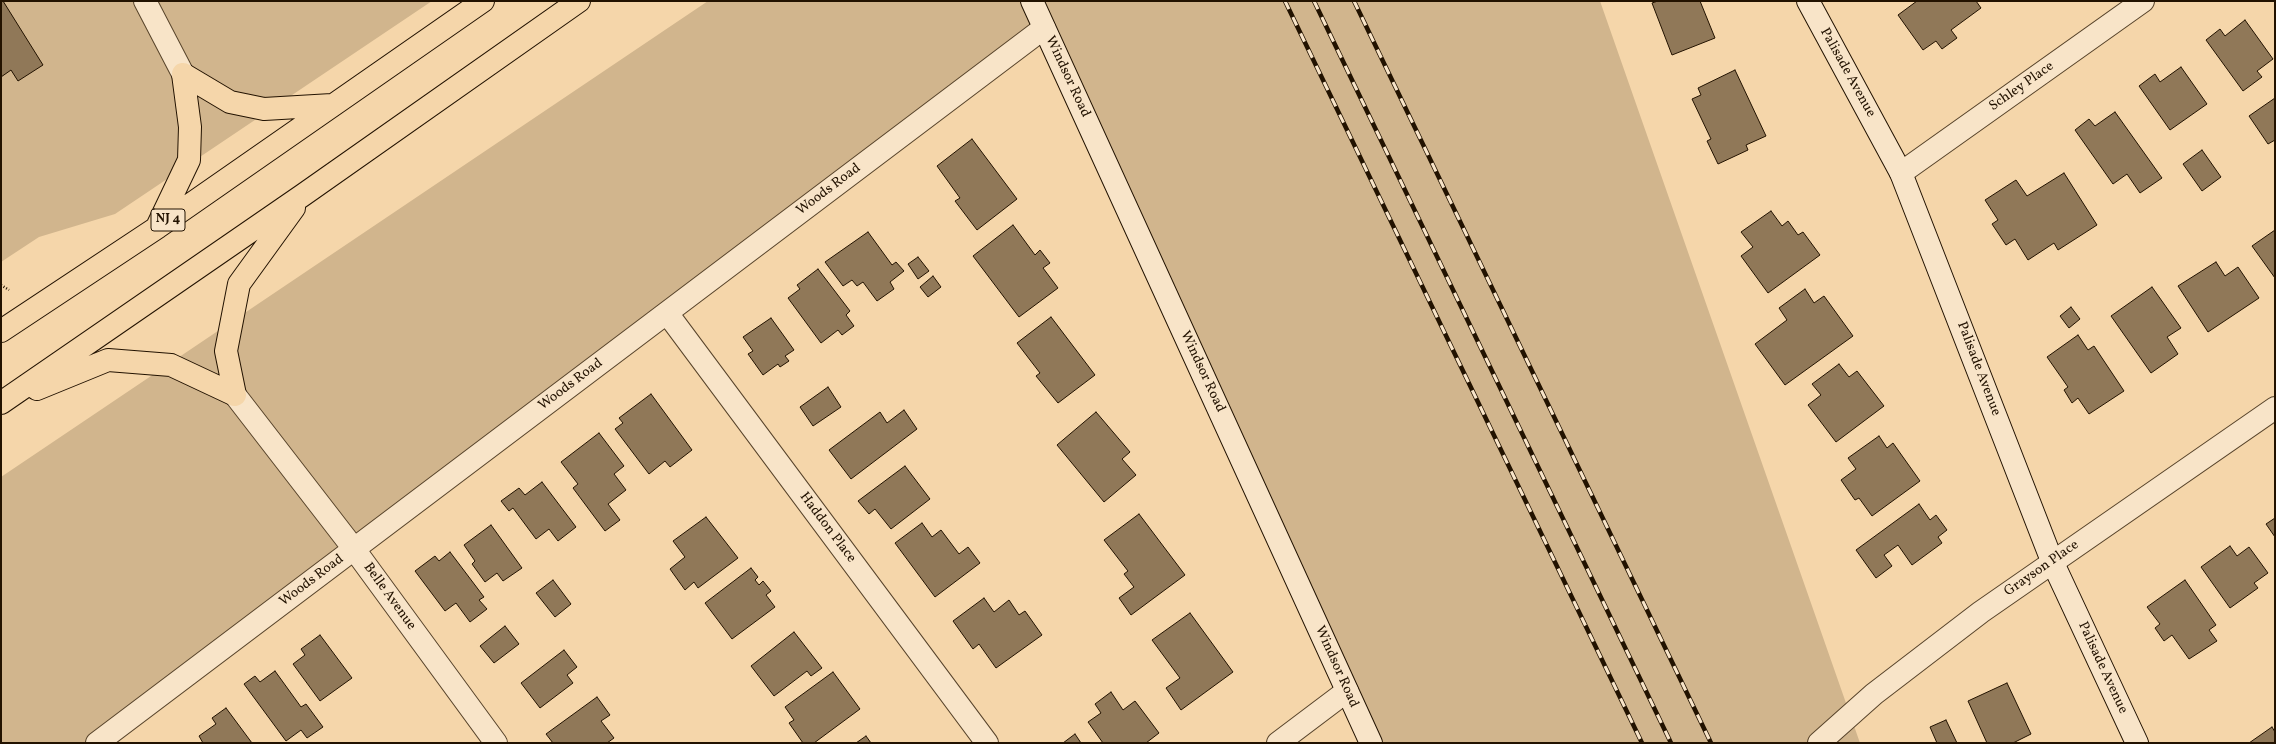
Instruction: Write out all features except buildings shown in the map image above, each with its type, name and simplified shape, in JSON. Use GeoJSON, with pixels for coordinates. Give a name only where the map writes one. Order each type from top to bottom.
{"type":"FeatureCollection","features":[{"type":"Feature","properties":{"kind":"highway","name":"NJ 4"},"geometry":{"type":"LineString","coordinates":[[1,331],[158,227],[484,1]]}},
{"type":"Feature","properties":{"kind":"highway"},"geometry":{"type":"LineString","coordinates":[[1,403],[303,195],[579,1]]}},
{"type":"Feature","properties":{"kind":"highway"},"geometry":{"type":"LineString","coordinates":[[184,74],[230,102],[264,109],[332,105]]}},
{"type":"Feature","properties":{"kind":"highway"},"geometry":{"type":"LineString","coordinates":[[158,227],[189,160],[190,127],[184,74]]}},
{"type":"Feature","properties":{"kind":"highway"},"geometry":{"type":"LineString","coordinates":[[236,395],[226,351],[239,284],[303,195]]}},
{"type":"Feature","properties":{"kind":"highway"},"geometry":{"type":"LineString","coordinates":[[1,403],[108,360],[171,364],[236,395]]}},
{"type":"Feature","properties":{"kind":"street"},"geometry":{"type":"LineString","coordinates":[[145,1],[184,74]]}},
{"type":"Feature","properties":{"kind":"street","name":"Windsor Road"},"geometry":{"type":"LineString","coordinates":[[1032,1],[1371,743]]}},
{"type":"Feature","properties":{"kind":"street","name":"Palisade Avenue"},"geometry":{"type":"LineString","coordinates":[[1808,1],[1901,172],[2052,562],[2137,743]]}},
{"type":"Feature","properties":{"kind":"street","name":"Schley Place"},"geometry":{"type":"LineString","coordinates":[[1901,172],[2143,1]]}},
{"type":"Feature","properties":{"kind":"street","name":"Woods Road"},"geometry":{"type":"LineString","coordinates":[[97,743],[1044,28]]}},
{"type":"Feature","properties":{"kind":"street","name":"Haddon Place"},"geometry":{"type":"LineString","coordinates":[[667,313],[987,743]]}},
{"type":"Feature","properties":{"kind":"street","name":"Belle Avenue"},"geometry":{"type":"LineString","coordinates":[[236,395],[354,549],[496,743]]}},
{"type":"Feature","properties":{"kind":"street","name":"Grayson Place"},"geometry":{"type":"LineString","coordinates":[[1819,743],[1874,694],[1981,612],[2275,408]]}},
{"type":"Feature","properties":{"kind":"street"},"geometry":{"type":"LineString","coordinates":[[1278,743],[1347,691]]}},
{"type":"Feature","properties":{"kind":"shaded area"},"geometry":{"type":"Polygon","coordinates":[[[1,1],[432,1],[115,214],[39,237],[1,262],[1,1]]]}},
{"type":"Feature","properties":{"kind":"shaded area"},"geometry":{"type":"Polygon","coordinates":[[[708,1],[1600,1],[1860,743],[1371,743],[1044,28],[97,743],[1,743],[1,477],[708,1]]]}},
{"type":"Feature","properties":{"kind":"railway"},"geometry":{"type":"LineString","coordinates":[[1285,1],[1642,743]]}},
{"type":"Feature","properties":{"kind":"railway"},"geometry":{"type":"LineString","coordinates":[[1314,1],[1671,743]]}},
{"type":"Feature","properties":{"kind":"railway"},"geometry":{"type":"LineString","coordinates":[[1354,1],[1711,743]]}}]}
